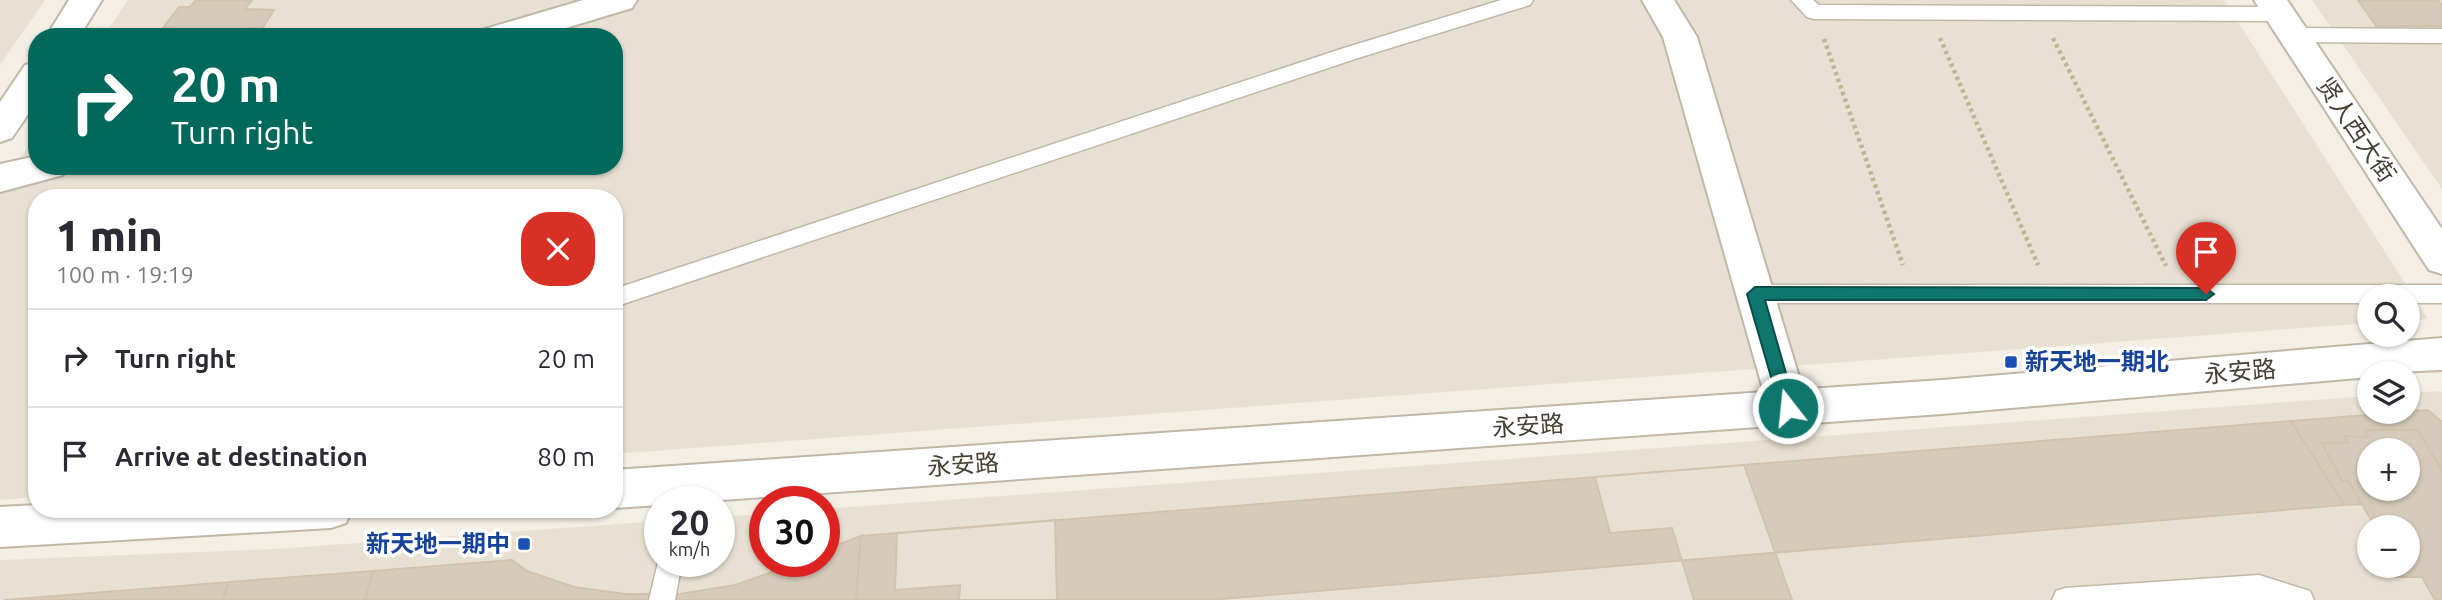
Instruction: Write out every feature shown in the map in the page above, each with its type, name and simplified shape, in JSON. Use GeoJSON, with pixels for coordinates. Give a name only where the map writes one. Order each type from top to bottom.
{"type":"FeatureCollection","features":[{"type":"Feature","properties":{"kind":"street"},"geometry":{"type":"LineString","coordinates":[[68,28],[86,0]]}},
{"type":"Feature","properties":{"kind":"street"},"geometry":{"type":"LineString","coordinates":[[527,28],[621,0]]}},
{"type":"Feature","properties":{"kind":"street"},"geometry":{"type":"LineString","coordinates":[[1658,0],[1680,37],[1788,408]]}},
{"type":"Feature","properties":{"kind":"street","name":"贤人西大街"},"geometry":{"type":"LineString","coordinates":[[2280,16],[2442,259]]}},
{"type":"Feature","properties":{"kind":"street"},"geometry":{"type":"LineString","coordinates":[[0,129],[28,87]]}},
{"type":"Feature","properties":{"kind":"street"},"geometry":{"type":"LineString","coordinates":[[0,178],[28,171]]}},
{"type":"Feature","properties":{"kind":"street","name":"永安路"},"geometry":{"type":"LineString","coordinates":[[735,490],[2442,354]]}},
{"type":"Feature","properties":{"kind":"street","name":"永安路"},"geometry":{"type":"LineString","coordinates":[[623,490],[644,491]]}},
{"type":"Feature","properties":{"kind":"street"},"geometry":{"type":"LineString","coordinates":[[0,527],[166,518]]}},
{"type":"Feature","properties":{"kind":"lane"},"geometry":{"type":"LineString","coordinates":[[623,295],[1351,53],[1523,0]]}},
{"type":"Feature","properties":{"kind":"lane"},"geometry":{"type":"LineString","coordinates":[[1808,6],[1929,12],[2280,16],[2442,36]]}},
{"type":"Feature","properties":{"kind":"lane"},"geometry":{"type":"LineString","coordinates":[[1755,294],[2442,294]]}},
{"type":"Feature","properties":{"kind":"lane"},"geometry":{"type":"LineString","coordinates":[[662,600],[666,577]]}},
{"type":"Feature","properties":{"kind":"lane"},"geometry":{"type":"LineString","coordinates":[[2065,600],[2259,587],[2301,600]]}},
{"type":"Feature","properties":{"kind":"path"},"geometry":{"type":"LineString","coordinates":[[1808,6],[1913,294]]}},
{"type":"Feature","properties":{"kind":"path"},"geometry":{"type":"LineString","coordinates":[[1929,12],[2050,294]]}},
{"type":"Feature","properties":{"kind":"path"},"geometry":{"type":"LineString","coordinates":[[2040,13],[2179,294]]}},
{"type":"Feature","properties":{"kind":"shaded area"},"geometry":{"type":"Polygon","coordinates":[[[0,0],[45,0],[0,65],[0,0]]]}},
{"type":"Feature","properties":{"kind":"shaded area"},"geometry":{"type":"Polygon","coordinates":[[[128,0],[2224,0],[2406,284],[2357,284],[2357,324],[623,453],[623,189],[28,189],[28,498],[0,500],[0,188],[28,146],[28,175],[623,175],[623,28],[109,28],[128,0]]]}},
{"type":"Feature","properties":{"kind":"shaded area"},"geometry":{"type":"Polygon","coordinates":[[[2312,0],[2442,0],[2442,189],[2312,0]]]}},
{"type":"Feature","properties":{"kind":"shaded area"},"geometry":{"type":"Polygon","coordinates":[[[2420,306],[2428,319],[2420,319],[2420,306]]]}},
{"type":"Feature","properties":{"kind":"shaded area"},"geometry":{"type":"Polygon","coordinates":[[[2420,392],[2442,392],[2442,600],[0,600],[0,560],[275,549],[644,522],[644,577],[735,577],[735,516],[749,515],[749,577],[840,577],[840,508],[2357,397],[2357,424],[2420,424],[2420,392]]]}},
{"type":"Feature","properties":{"kind":"building"},"geometry":{"type":"Polygon","coordinates":[[[196,0],[252,0],[245,9],[274,10],[263,28],[163,28],[179,7],[190,7],[196,0]]]}},
{"type":"Feature","properties":{"kind":"building"},"geometry":{"type":"Polygon","coordinates":[[[2358,0],[2438,0],[2442,6],[2442,26],[2376,26],[2358,0]]]}},
{"type":"Feature","properties":{"kind":"building"},"geometry":{"type":"Polygon","coordinates":[[[2428,410],[2442,422],[2442,471],[2418,430],[2365,430],[2368,437],[2344,436],[2348,443],[2322,443],[2342,481],[2349,481],[2357,501],[2361,504],[2344,505],[2291,421],[2357,416],[2357,424],[2420,424],[2420,411],[2428,410]]]}},
{"type":"Feature","properties":{"kind":"building"},"geometry":{"type":"Polygon","coordinates":[[[2291,421],[2344,505],[1209,600],[856,600],[861,536],[2291,421]]]}},
{"type":"Feature","properties":{"kind":"building"},"geometry":{"type":"Polygon","coordinates":[[[2365,430],[2418,430],[2442,471],[2442,600],[2435,600],[2420,577],[2420,515],[2368,515],[2360,501],[2420,501],[2420,438],[2357,438],[2357,495],[2349,481],[2342,481],[2322,443],[2348,443],[2344,436],[2368,437],[2365,430]]]}},
{"type":"Feature","properties":{"kind":"building"},"geometry":{"type":"Polygon","coordinates":[[[1744,465],[1792,600],[1694,600],[1672,528],[1610,533],[1595,477],[1744,465]]]}},
{"type":"Feature","properties":{"kind":"building"},"geometry":{"type":"Polygon","coordinates":[[[1055,520],[1057,600],[959,600],[960,585],[895,590],[897,533],[1055,520]]]}},
{"type":"Feature","properties":{"kind":"building"},"geometry":{"type":"Polygon","coordinates":[[[861,536],[856,600],[365,600],[373,571],[512,560],[527,571],[574,587],[625,594],[680,594],[735,585],[758,577],[840,577],[840,544],[861,536]]]}},
{"type":"Feature","properties":{"kind":"building"},"geometry":{"type":"Polygon","coordinates":[[[373,571],[365,600],[223,600],[229,582],[373,571]]]}},
{"type":"Feature","properties":{"kind":"building"},"geometry":{"type":"Polygon","coordinates":[[[229,582],[223,600],[4,600],[229,582]]]}},
{"type":"Feature","properties":{"kind":"place","name":"新天地一期北"},"geometry":{"type":"Point","coordinates":[2011,362]}},
{"type":"Feature","properties":{"kind":"place","name":"新天地一期中"},"geometry":{"type":"Point","coordinates":[524,544]}},
{"type":"Feature","properties":{"kind":"route"},"geometry":{"type":"LineString","coordinates":[[1788,408],[1755,294],[2206,294]]}}]}
